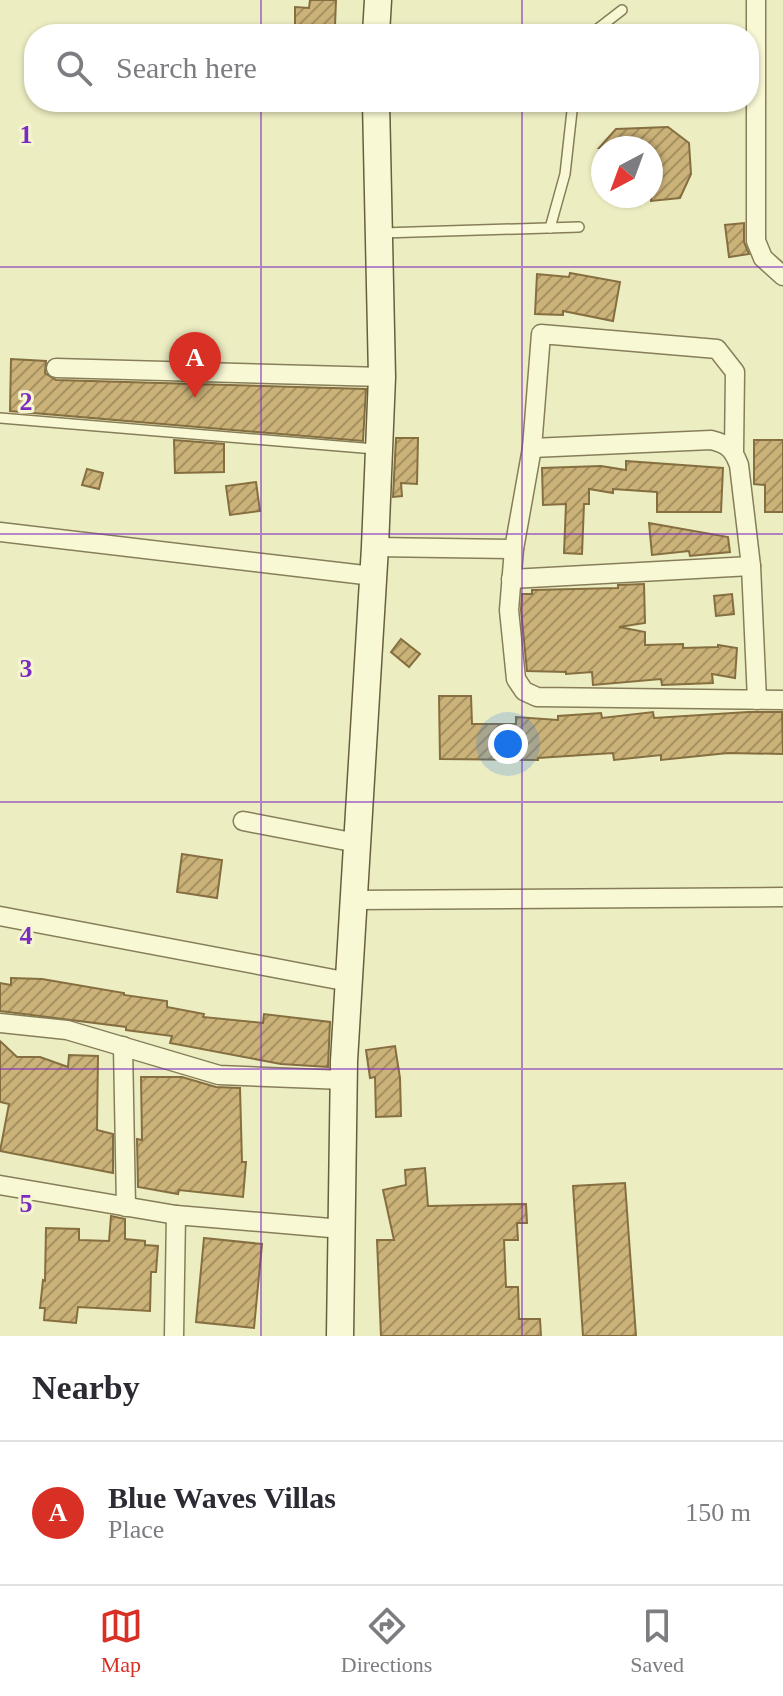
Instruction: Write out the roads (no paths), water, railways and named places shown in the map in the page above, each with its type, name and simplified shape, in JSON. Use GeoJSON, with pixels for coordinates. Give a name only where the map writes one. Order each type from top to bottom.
{"type":"FeatureCollection","features":[{"type":"Feature","properties":{"kind":"street"},"geometry":{"type":"LineString","coordinates":[[377,24],[378,0]]}},
{"type":"Feature","properties":{"kind":"street"},"geometry":{"type":"LineString","coordinates":[[756,0],[756,24]]}},
{"type":"Feature","properties":{"kind":"street"},"geometry":{"type":"LineString","coordinates":[[340,1336],[344,1080],[382,377],[376,112]]}},
{"type":"Feature","properties":{"kind":"street"},"geometry":{"type":"LineString","coordinates":[[756,112],[756,241],[763,258],[783,276]]}},
{"type":"Feature","properties":{"kind":"street"},"geometry":{"type":"LineString","coordinates":[[757,700],[751,566],[739,465],[734,451],[735,372],[717,349],[541,334],[532,448],[511,579],[509,610],[516,679],[524,691],[537,697],[757,700],[783,700]]}},
{"type":"Feature","properties":{"kind":"street"},"geometry":{"type":"LineString","coordinates":[[56,368],[382,377]]}},
{"type":"Feature","properties":{"kind":"street"},"geometry":{"type":"LineString","coordinates":[[532,448],[711,440],[725,443],[734,451]]}},
{"type":"Feature","properties":{"kind":"street"},"geometry":{"type":"LineString","coordinates":[[0,532],[373,576]]}},
{"type":"Feature","properties":{"kind":"street"},"geometry":{"type":"LineString","coordinates":[[375,547],[514,549]]}},
{"type":"Feature","properties":{"kind":"street"},"geometry":{"type":"LineString","coordinates":[[511,579],[751,566]]}},
{"type":"Feature","properties":{"kind":"street"},"geometry":{"type":"LineString","coordinates":[[243,821],[357,843]]}},
{"type":"Feature","properties":{"kind":"street"},"geometry":{"type":"LineString","coordinates":[[354,900],[783,897]]}},
{"type":"Feature","properties":{"kind":"street"},"geometry":{"type":"LineString","coordinates":[[0,916],[349,982]]}},
{"type":"Feature","properties":{"kind":"street"},"geometry":{"type":"LineString","coordinates":[[0,1023],[67,1030],[219,1075],[344,1080]]}},
{"type":"Feature","properties":{"kind":"street"},"geometry":{"type":"LineString","coordinates":[[123,1046],[126,1207]]}},
{"type":"Feature","properties":{"kind":"street"},"geometry":{"type":"LineString","coordinates":[[0,1185],[176,1215],[342,1229]]}},
{"type":"Feature","properties":{"kind":"street"},"geometry":{"type":"LineString","coordinates":[[174,1336],[176,1215]]}},
{"type":"Feature","properties":{"kind":"lane"},"geometry":{"type":"LineString","coordinates":[[604,24],[622,10]]}},
{"type":"Feature","properties":{"kind":"lane"},"geometry":{"type":"LineString","coordinates":[[550,228],[565,174],[572,112]]}},
{"type":"Feature","properties":{"kind":"lane"},"geometry":{"type":"LineString","coordinates":[[378,234],[579,227]]}},
{"type":"Feature","properties":{"kind":"lane"},"geometry":{"type":"LineString","coordinates":[[0,418],[379,449]]}},
{"type":"Feature","properties":{"kind":"place","name":"Blue Waves Villas"},"geometry":{"type":"Point","coordinates":[195,398]}}]}
